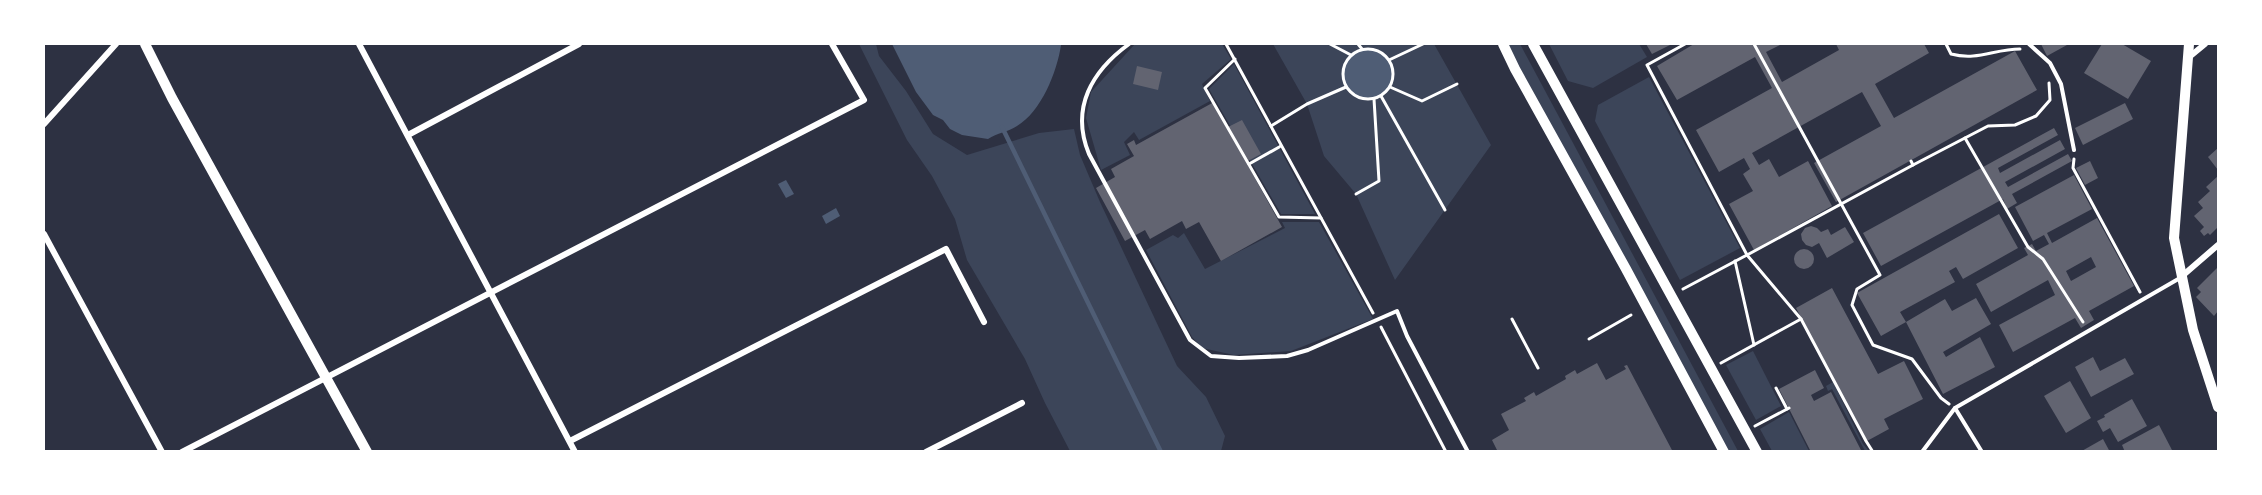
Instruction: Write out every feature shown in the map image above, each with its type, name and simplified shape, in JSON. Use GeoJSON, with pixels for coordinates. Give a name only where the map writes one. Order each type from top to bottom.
{"type":"FeatureCollection","features":[{"type":"Feature","properties":{"kind":"street"},"geometry":{"type":"LineString","coordinates":[[44,124],[116,44]]}},
{"type":"Feature","properties":{"kind":"street"},"geometry":{"type":"LineString","coordinates":[[145,44],[172,98],[367,452]]}},
{"type":"Feature","properties":{"kind":"street"},"geometry":{"type":"LineString","coordinates":[[359,44],[575,452]]}},
{"type":"Feature","properties":{"kind":"street"},"geometry":{"type":"LineString","coordinates":[[408,135],[579,44]]}},
{"type":"Feature","properties":{"kind":"street"},"geometry":{"type":"LineString","coordinates":[[182,452],[864,100],[832,44]]}},
{"type":"Feature","properties":{"kind":"street"},"geometry":{"type":"LineString","coordinates":[[1503,44],[1724,452]]}},
{"type":"Feature","properties":{"kind":"street"},"geometry":{"type":"LineString","coordinates":[[1533,44],[1757,452]]}},
{"type":"Feature","properties":{"kind":"street"},"geometry":{"type":"LineString","coordinates":[[2189,44],[2174,238],[2193,330],[2218,404]]}},
{"type":"Feature","properties":{"kind":"street"},"geometry":{"type":"LineString","coordinates":[[2188,58],[2205,44]]}},
{"type":"Feature","properties":{"kind":"street"},"geometry":{"type":"LineString","coordinates":[[44,234],[162,452]]}},
{"type":"Feature","properties":{"kind":"street"},"geometry":{"type":"LineString","coordinates":[[2181,278],[2218,245]]}},
{"type":"Feature","properties":{"kind":"street"},"geometry":{"type":"LineString","coordinates":[[570,441],[946,249],[984,322]]}},
{"type":"Feature","properties":{"kind":"street"},"geometry":{"type":"LineString","coordinates":[[926,452],[1022,403]]}},
{"type":"Feature","properties":{"kind":"lane"},"geometry":{"type":"LineString","coordinates":[[1130,44],[1103,68],[1088,89],[1082,112],[1082,138],[1190,340],[1211,356],[1239,358],[1287,356],[1308,350],[1397,311],[1407,336],[1468,452]]}},
{"type":"Feature","properties":{"kind":"lane"},"geometry":{"type":"LineString","coordinates":[[2029,44],[2050,63],[2061,84],[2074,150]]}},
{"type":"Feature","properties":{"kind":"lane"},"geometry":{"type":"LineString","coordinates":[[1922,452],[1955,408],[2181,278]]}},
{"type":"Feature","properties":{"kind":"lane"},"geometry":{"type":"LineString","coordinates":[[1955,408],[1982,452]]}},
{"type":"Feature","properties":{"kind":"path"},"geometry":{"type":"LineString","coordinates":[[1226,44],[1377,320],[1446,452]]}},
{"type":"Feature","properties":{"kind":"path"},"geometry":{"type":"LineString","coordinates":[[1330,44],[1351,55]]}},
{"type":"Feature","properties":{"kind":"path"},"geometry":{"type":"LineString","coordinates":[[1358,44],[1362,50]]}},
{"type":"Feature","properties":{"kind":"path"},"geometry":{"type":"LineString","coordinates":[[1372,49],[1373,44]]}},
{"type":"Feature","properties":{"kind":"path"},"geometry":{"type":"LineString","coordinates":[[1389,60],[1423,44]]}},
{"type":"Feature","properties":{"kind":"path"},"geometry":{"type":"LineString","coordinates":[[1685,44],[1647,65],[1747,255],[1801,319],[1873,452]]}},
{"type":"Feature","properties":{"kind":"path"},"geometry":{"type":"LineString","coordinates":[[1754,44],[1880,275],[1857,289],[1852,305],[1873,345],[1912,358],[1941,398],[1955,408]]}},
{"type":"Feature","properties":{"kind":"path"},"geometry":{"type":"LineString","coordinates":[[1946,44],[1951,54],[1965,58],[2003,49],[2021,49],[2027,54]]}},
{"type":"Feature","properties":{"kind":"path"},"geometry":{"type":"LineString","coordinates":[[1372,49],[1389,60],[1393,75],[1390,87],[1381,96],[1374,99],[1359,98],[1346,87],[1343,70],[1351,55],[1372,49]]}},
{"type":"Feature","properties":{"kind":"path"},"geometry":{"type":"LineString","coordinates":[[1235,59],[1205,88],[1279,217],[1321,218]]}},
{"type":"Feature","properties":{"kind":"path"},"geometry":{"type":"LineString","coordinates":[[2046,75],[2050,100],[2055,110]]}},
{"type":"Feature","properties":{"kind":"path"},"geometry":{"type":"LineString","coordinates":[[1390,87],[1422,101],[1457,84]]}},
{"type":"Feature","properties":{"kind":"path"},"geometry":{"type":"LineString","coordinates":[[1272,126],[1307,104],[1346,87]]}},
{"type":"Feature","properties":{"kind":"path"},"geometry":{"type":"LineString","coordinates":[[1381,96],[1445,210]]}},
{"type":"Feature","properties":{"kind":"path"},"geometry":{"type":"LineString","coordinates":[[1356,194],[1379,181],[1374,99]]}},
{"type":"Feature","properties":{"kind":"path"},"geometry":{"type":"LineString","coordinates":[[1679,292],[1988,126],[2014,125],[2036,116],[2050,100]]}},
{"type":"Feature","properties":{"kind":"path"},"geometry":{"type":"LineString","coordinates":[[1965,138],[2028,247],[2043,258],[2088,330]]}},
{"type":"Feature","properties":{"kind":"path"},"geometry":{"type":"LineString","coordinates":[[1249,164],[1282,146]]}},
{"type":"Feature","properties":{"kind":"path"},"geometry":{"type":"LineString","coordinates":[[2074,150],[2073,168],[2144,299]]}},
{"type":"Feature","properties":{"kind":"path"},"geometry":{"type":"LineString","coordinates":[[1911,161],[1913,165]]}},
{"type":"Feature","properties":{"kind":"path"},"geometry":{"type":"LineString","coordinates":[[1736,261],[1754,345]]}},
{"type":"Feature","properties":{"kind":"path"},"geometry":{"type":"LineString","coordinates":[[1588,339],[1631,315]]}},
{"type":"Feature","properties":{"kind":"path"},"geometry":{"type":"LineString","coordinates":[[1512,319],[1538,368]]}},
{"type":"Feature","properties":{"kind":"path"},"geometry":{"type":"LineString","coordinates":[[1719,365],[1801,319]]}},
{"type":"Feature","properties":{"kind":"path"},"geometry":{"type":"LineString","coordinates":[[1745,431],[1788,408],[1776,388]]}},
{"type":"Feature","properties":{"kind":"shaded area"},"geometry":{"type":"Polygon","coordinates":[[[859,44],[876,44],[879,56],[906,91],[933,134],[967,155],[1039,133],[1074,129],[1080,155],[1100,202],[1177,366],[1206,397],[1225,436],[1221,451],[1070,451],[1025,359],[967,260],[955,219],[932,176],[907,140],[859,44]]]}},
{"type":"Feature","properties":{"kind":"shaded area"},"geometry":{"type":"Polygon","coordinates":[[[892,44],[1061,45],[1052,79],[1033,111],[1017,126],[988,139],[962,135],[950,129],[943,120],[933,115],[916,92],[892,44]]]}},
{"type":"Feature","properties":{"kind":"shaded area"},"geometry":{"type":"Polygon","coordinates":[[[1135,44],[1222,44],[1231,59],[1202,84],[1210,101],[1139,140],[1134,132],[1124,142],[1130,155],[1101,170],[1086,118],[1091,92],[1135,44]]]}},
{"type":"Feature","properties":{"kind":"shaded area"},"geometry":{"type":"Polygon","coordinates":[[[1273,44],[1434,44],[1491,145],[1395,280],[1356,194],[1324,156],[1307,104],[1273,44]]]}},
{"type":"Feature","properties":{"kind":"shaded area"},"geometry":{"type":"Polygon","coordinates":[[[1507,44],[1520,44],[1738,451],[1729,451],[1507,44]]]}},
{"type":"Feature","properties":{"kind":"shaded area"},"geometry":{"type":"Polygon","coordinates":[[[1549,44],[1639,44],[1647,57],[1593,88],[1568,81],[1549,44]]]}},
{"type":"Feature","properties":{"kind":"shaded area"},"geometry":{"type":"Polygon","coordinates":[[[1363,49],[1373,49],[1386,56],[1393,69],[1393,79],[1386,92],[1373,99],[1363,99],[1354,95],[1347,88],[1343,79],[1343,69],[1347,60],[1354,53],[1363,49]]]}},
{"type":"Feature","properties":{"kind":"shaded area"},"geometry":{"type":"Polygon","coordinates":[[[1234,64],[1315,214],[1281,214],[1209,89],[1234,64]]]}},
{"type":"Feature","properties":{"kind":"shaded area"},"geometry":{"type":"Polygon","coordinates":[[[1649,77],[1740,248],[1680,280],[1595,121],[1598,105],[1649,77]]]}},
{"type":"Feature","properties":{"kind":"shaded area"},"geometry":{"type":"Polygon","coordinates":[[[786,180],[794,194],[786,198],[778,184],[786,180]]]}},
{"type":"Feature","properties":{"kind":"shaded area"},"geometry":{"type":"Polygon","coordinates":[[[836,208],[840,216],[826,224],[822,216],[836,208]]]}},
{"type":"Feature","properties":{"kind":"shaded area"},"geometry":{"type":"Polygon","coordinates":[[[1282,222],[1319,222],[1373,319],[1291,351],[1234,355],[1202,348],[1192,337],[1146,250],[1173,235],[1178,238],[1184,233],[1205,269],[1285,228],[1282,222]]]}},
{"type":"Feature","properties":{"kind":"shaded area"},"geometry":{"type":"Polygon","coordinates":[[[1753,351],[1781,406],[1756,420],[1726,365],[1753,351]]]}},
{"type":"Feature","properties":{"kind":"shaded area"},"geometry":{"type":"Polygon","coordinates":[[[1833,382],[1863,444],[1869,451],[1865,451],[1832,389],[1828,391],[1826,386],[1833,382]]]}},
{"type":"Feature","properties":{"kind":"shaded area"},"geometry":{"type":"Polygon","coordinates":[[[1789,412],[1809,451],[1772,451],[1760,429],[1789,412]]]}},
{"type":"Feature","properties":{"kind":"building"},"geometry":{"type":"Polygon","coordinates":[[[1646,44],[1672,44],[1652,54],[1646,44]]]}},
{"type":"Feature","properties":{"kind":"building"},"geometry":{"type":"Polygon","coordinates":[[[1694,44],[1782,44],[1766,52],[1782,82],[1839,50],[1836,44],[1924,44],[1929,53],[1875,84],[1894,118],[2015,51],[2037,90],[1836,202],[1814,163],[1881,126],[1862,92],[1752,153],[1759,165],[1769,159],[1779,177],[1808,161],[1832,206],[1754,250],[1729,204],[1753,191],[1743,174],[1750,169],[1744,158],[1719,172],[1696,130],[1772,88],[1755,57],[1677,100],[1657,66],[1694,44]]]}},
{"type":"Feature","properties":{"kind":"building"},"geometry":{"type":"Polygon","coordinates":[[[2041,44],[2066,44],[2067,45],[2047,56],[2041,44]]]}},
{"type":"Feature","properties":{"kind":"building"},"geometry":{"type":"Polygon","coordinates":[[[2102,44],[2122,44],[2151,61],[2128,99],[2084,73],[2102,44]]]}},
{"type":"Feature","properties":{"kind":"building"},"geometry":{"type":"Polygon","coordinates":[[[1137,66],[1162,72],[1158,90],[1133,84],[1137,66]]]}},
{"type":"Feature","properties":{"kind":"building"},"geometry":{"type":"Polygon","coordinates":[[[1214,102],[1228,127],[1242,120],[1261,154],[1246,162],[1282,227],[1221,261],[1199,222],[1186,229],[1182,221],[1150,239],[1145,230],[1125,241],[1096,188],[1115,177],[1111,169],[1134,156],[1127,144],[1134,140],[1136,145],[1214,102]]]}},
{"type":"Feature","properties":{"kind":"building"},"geometry":{"type":"Polygon","coordinates":[[[2125,103],[2133,119],[2083,145],[2075,128],[2125,103]]]}},
{"type":"Feature","properties":{"kind":"building"},"geometry":{"type":"Polygon","coordinates":[[[2054,128],[2058,135],[1998,168],[2000,173],[2060,140],[2065,149],[2005,182],[2008,187],[2068,154],[2072,161],[2012,194],[2017,203],[2007,209],[2003,199],[1881,266],[1863,233],[2054,128]]]}},
{"type":"Feature","properties":{"kind":"building"},"geometry":{"type":"Polygon","coordinates":[[[2218,148],[2218,170],[2208,157],[2218,148]]]}},
{"type":"Feature","properties":{"kind":"building"},"geometry":{"type":"Polygon","coordinates":[[[2090,161],[2098,178],[2085,185],[2076,168],[2090,161]]]}},
{"type":"Feature","properties":{"kind":"building"},"geometry":{"type":"Polygon","coordinates":[[[2074,175],[2092,209],[2047,233],[2052,243],[2097,218],[2134,286],[2089,311],[2094,320],[2081,328],[2075,318],[2013,352],[1999,325],[2055,295],[2048,280],[1991,312],[1976,284],[2028,255],[2024,248],[2032,244],[2036,251],[2049,244],[2044,235],[2033,241],[2015,207],[2074,175]],[[2091,257],[2066,271],[2071,281],[2096,267],[2091,257]]]}},
{"type":"Feature","properties":{"kind":"building"},"geometry":{"type":"Polygon","coordinates":[[[2218,176],[2218,227],[2210,235],[2208,233],[2204,236],[2200,231],[2204,227],[2194,216],[2203,208],[2198,202],[2210,191],[2206,187],[2218,176]]]}},
{"type":"Feature","properties":{"kind":"building"},"geometry":{"type":"Polygon","coordinates":[[[1999,214],[2018,248],[1963,279],[1956,267],[1949,271],[1955,282],[1900,312],[1906,322],[1881,336],[1857,293],[1999,214]]]}},
{"type":"Feature","properties":{"kind":"building"},"geometry":{"type":"Polygon","coordinates":[[[1811,226],[1821,232],[1828,229],[1831,235],[1845,227],[1854,242],[1827,258],[1819,243],[1812,247],[1806,245],[1802,240],[1801,234],[1805,228],[1811,226]]]}},
{"type":"Feature","properties":{"kind":"building"},"geometry":{"type":"Polygon","coordinates":[[[1804,249],[1811,252],[1814,259],[1811,266],[1804,269],[1797,266],[1794,259],[1797,252],[1804,249]]]}},
{"type":"Feature","properties":{"kind":"building"},"geometry":{"type":"Polygon","coordinates":[[[2218,267],[2218,311],[2214,316],[2196,297],[2201,292],[2197,288],[2218,267]]]}},
{"type":"Feature","properties":{"kind":"building"},"geometry":{"type":"Polygon","coordinates":[[[1832,288],[1878,374],[1904,361],[1923,399],[1884,419],[1889,429],[1867,441],[1796,308],[1832,288]]]}},
{"type":"Feature","properties":{"kind":"building"},"geometry":{"type":"Polygon","coordinates":[[[1976,298],[1991,324],[1943,352],[1946,357],[1980,337],[1995,367],[1943,394],[1906,322],[1945,299],[1952,311],[1976,298]]]}},
{"type":"Feature","properties":{"kind":"building"},"geometry":{"type":"Polygon","coordinates":[[[2093,357],[2100,371],[2125,358],[2134,374],[2091,397],[2075,367],[2093,357]]]}},
{"type":"Feature","properties":{"kind":"building"},"geometry":{"type":"Polygon","coordinates":[[[1597,363],[1606,380],[1626,369],[1624,366],[1627,365],[1673,452],[1498,452],[1492,440],[1509,430],[1501,414],[1526,401],[1524,398],[1534,392],[1536,396],[1566,379],[1565,376],[1575,370],[1577,374],[1597,363]]]}},
{"type":"Feature","properties":{"kind":"building"},"geometry":{"type":"Polygon","coordinates":[[[1815,370],[1824,388],[1811,395],[1814,401],[1831,392],[1862,452],[1811,452],[1779,389],[1815,370]]]}},
{"type":"Feature","properties":{"kind":"building"},"geometry":{"type":"Polygon","coordinates":[[[2070,381],[2091,418],[2066,433],[2044,396],[2070,381]]]}},
{"type":"Feature","properties":{"kind":"building"},"geometry":{"type":"Polygon","coordinates":[[[2132,399],[2147,426],[2118,442],[2110,428],[2103,432],[2097,421],[2132,399]]]}},
{"type":"Feature","properties":{"kind":"building"},"geometry":{"type":"Polygon","coordinates":[[[2159,425],[2173,452],[2125,452],[2122,445],[2159,425]]]}},
{"type":"Feature","properties":{"kind":"building"},"geometry":{"type":"Polygon","coordinates":[[[2103,439],[2110,452],[2080,452],[2103,439]]]}},
{"type":"Feature","properties":{"kind":"waterway"},"geometry":{"type":"LineString","coordinates":[[1002,127],[1161,452]]}}]}
